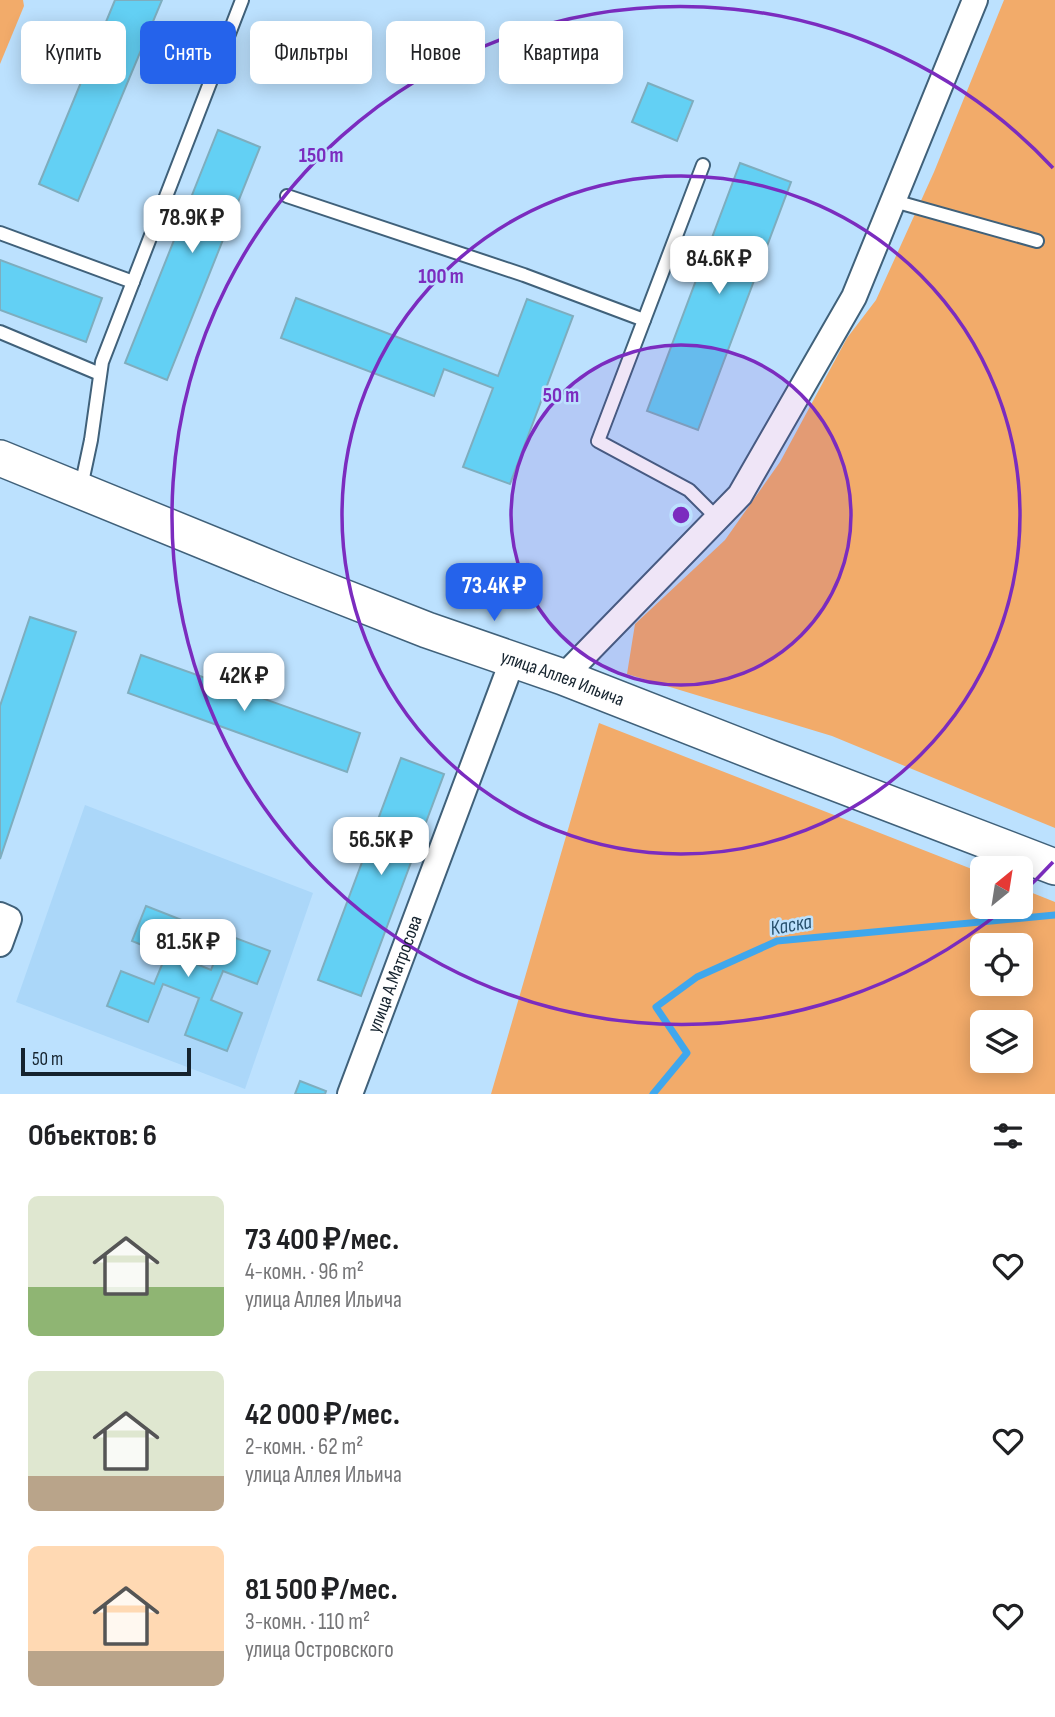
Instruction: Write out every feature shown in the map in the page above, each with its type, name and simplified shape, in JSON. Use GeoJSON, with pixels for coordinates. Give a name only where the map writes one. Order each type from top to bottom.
{"type":"FeatureCollection","features":[{"type":"Feature","properties":{"kind":"main road","name":"улица Аллея Ильича"},"geometry":{"type":"LineString","coordinates":[[0,458],[414,625],[563,677],[1055,867]]}},
{"type":"Feature","properties":{"kind":"street"},"geometry":{"type":"LineString","coordinates":[[563,677],[740,495],[854,297],[975,0]]}},
{"type":"Feature","properties":{"kind":"street","name":"улица А.Матросова"},"geometry":{"type":"LineString","coordinates":[[350,1094],[513,659]]}},
{"type":"Feature","properties":{"kind":"street"},"geometry":{"type":"LineString","coordinates":[[0,944],[4,917]]}},
{"type":"Feature","properties":{"kind":"lane"},"geometry":{"type":"LineString","coordinates":[[80,491],[91,440],[102,362],[242,0]]}},
{"type":"Feature","properties":{"kind":"lane"},"geometry":{"type":"LineString","coordinates":[[703,165],[598,441],[689,490],[717,517]]}},
{"type":"Feature","properties":{"kind":"lane"},"geometry":{"type":"LineString","coordinates":[[287,196],[524,275],[644,320]]}},
{"type":"Feature","properties":{"kind":"lane"},"geometry":{"type":"LineString","coordinates":[[894,201],[1037,241]]}},
{"type":"Feature","properties":{"kind":"lane"},"geometry":{"type":"LineString","coordinates":[[0,233],[133,282]]}},
{"type":"Feature","properties":{"kind":"lane"},"geometry":{"type":"LineString","coordinates":[[0,332],[100,374]]}},
{"type":"Feature","properties":{"kind":"shaded area"},"geometry":{"type":"Polygon","coordinates":[[[0,0],[23,0],[24,6],[0,64],[0,0]]]}},
{"type":"Feature","properties":{"kind":"shaded area"},"geometry":{"type":"Polygon","coordinates":[[[1004,0],[1055,0],[1055,828],[832,736],[627,674],[635,624],[725,540],[780,462],[847,338],[876,300],[934,172],[1004,0]]]}},
{"type":"Feature","properties":{"kind":"shaded area"},"geometry":{"type":"Polygon","coordinates":[[[599,723],[970,868],[970,919],[1033,919],[1033,893],[1055,902],[1055,1094],[491,1094],[599,723]]]}},
{"type":"Feature","properties":{"kind":"shaded area"},"geometry":{"type":"Polygon","coordinates":[[[85,805],[313,893],[245,1089],[16,1002],[85,805]]]}},
{"type":"Feature","properties":{"kind":"building"},"geometry":{"type":"Polygon","coordinates":[[[115,0],[162,0],[153,21],[140,21],[140,53],[78,201],[39,184],[80,84],[126,84],[126,21],[106,21],[115,0]]]}},
{"type":"Feature","properties":{"kind":"building"},"geometry":{"type":"Polygon","coordinates":[[[648,83],[693,101],[677,141],[632,122],[648,83]]]}},
{"type":"Feature","properties":{"kind":"building"},"geometry":{"type":"Polygon","coordinates":[[[218,130],[260,147],[167,380],[125,363],[218,130]]]}},
{"type":"Feature","properties":{"kind":"building"},"geometry":{"type":"Polygon","coordinates":[[[740,163],[791,182],[698,430],[647,411],[740,163]]]}},
{"type":"Feature","properties":{"kind":"building"},"geometry":{"type":"Polygon","coordinates":[[[0,260],[102,298],[86,342],[0,310],[0,260]]]}},
{"type":"Feature","properties":{"kind":"building"},"geometry":{"type":"Polygon","coordinates":[[[296,298],[498,376],[527,299],[573,316],[510,484],[463,467],[493,388],[444,369],[434,396],[281,338],[296,298]]]}},
{"type":"Feature","properties":{"kind":"building"},"geometry":{"type":"Polygon","coordinates":[[[30,617],[76,632],[0,859],[0,706],[30,617]]]}},
{"type":"Feature","properties":{"kind":"building"},"geometry":{"type":"Polygon","coordinates":[[[141,655],[360,733],[347,772],[128,693],[141,655]]]}},
{"type":"Feature","properties":{"kind":"building"},"geometry":{"type":"Polygon","coordinates":[[[401,758],[444,774],[361,996],[318,980],[401,758]]]}},
{"type":"Feature","properties":{"kind":"building"},"geometry":{"type":"Polygon","coordinates":[[[146,906],[187,922],[174,955],[211,970],[225,934],[270,951],[257,984],[223,971],[211,1000],[242,1013],[227,1051],[185,1035],[199,998],[163,984],[148,1022],[107,1006],[121,971],[154,984],[166,955],[132,941],[146,906]]]}},
{"type":"Feature","properties":{"kind":"building"},"geometry":{"type":"Polygon","coordinates":[[[300,1081],[326,1091],[325,1094],[295,1094],[300,1081]]]}},
{"type":"Feature","properties":{"kind":"waterway","name":"Каска"},"geometry":{"type":"LineString","coordinates":[[653,1094],[687,1053],[656,1007],[697,977],[777,941],[1055,915]]}}]}
